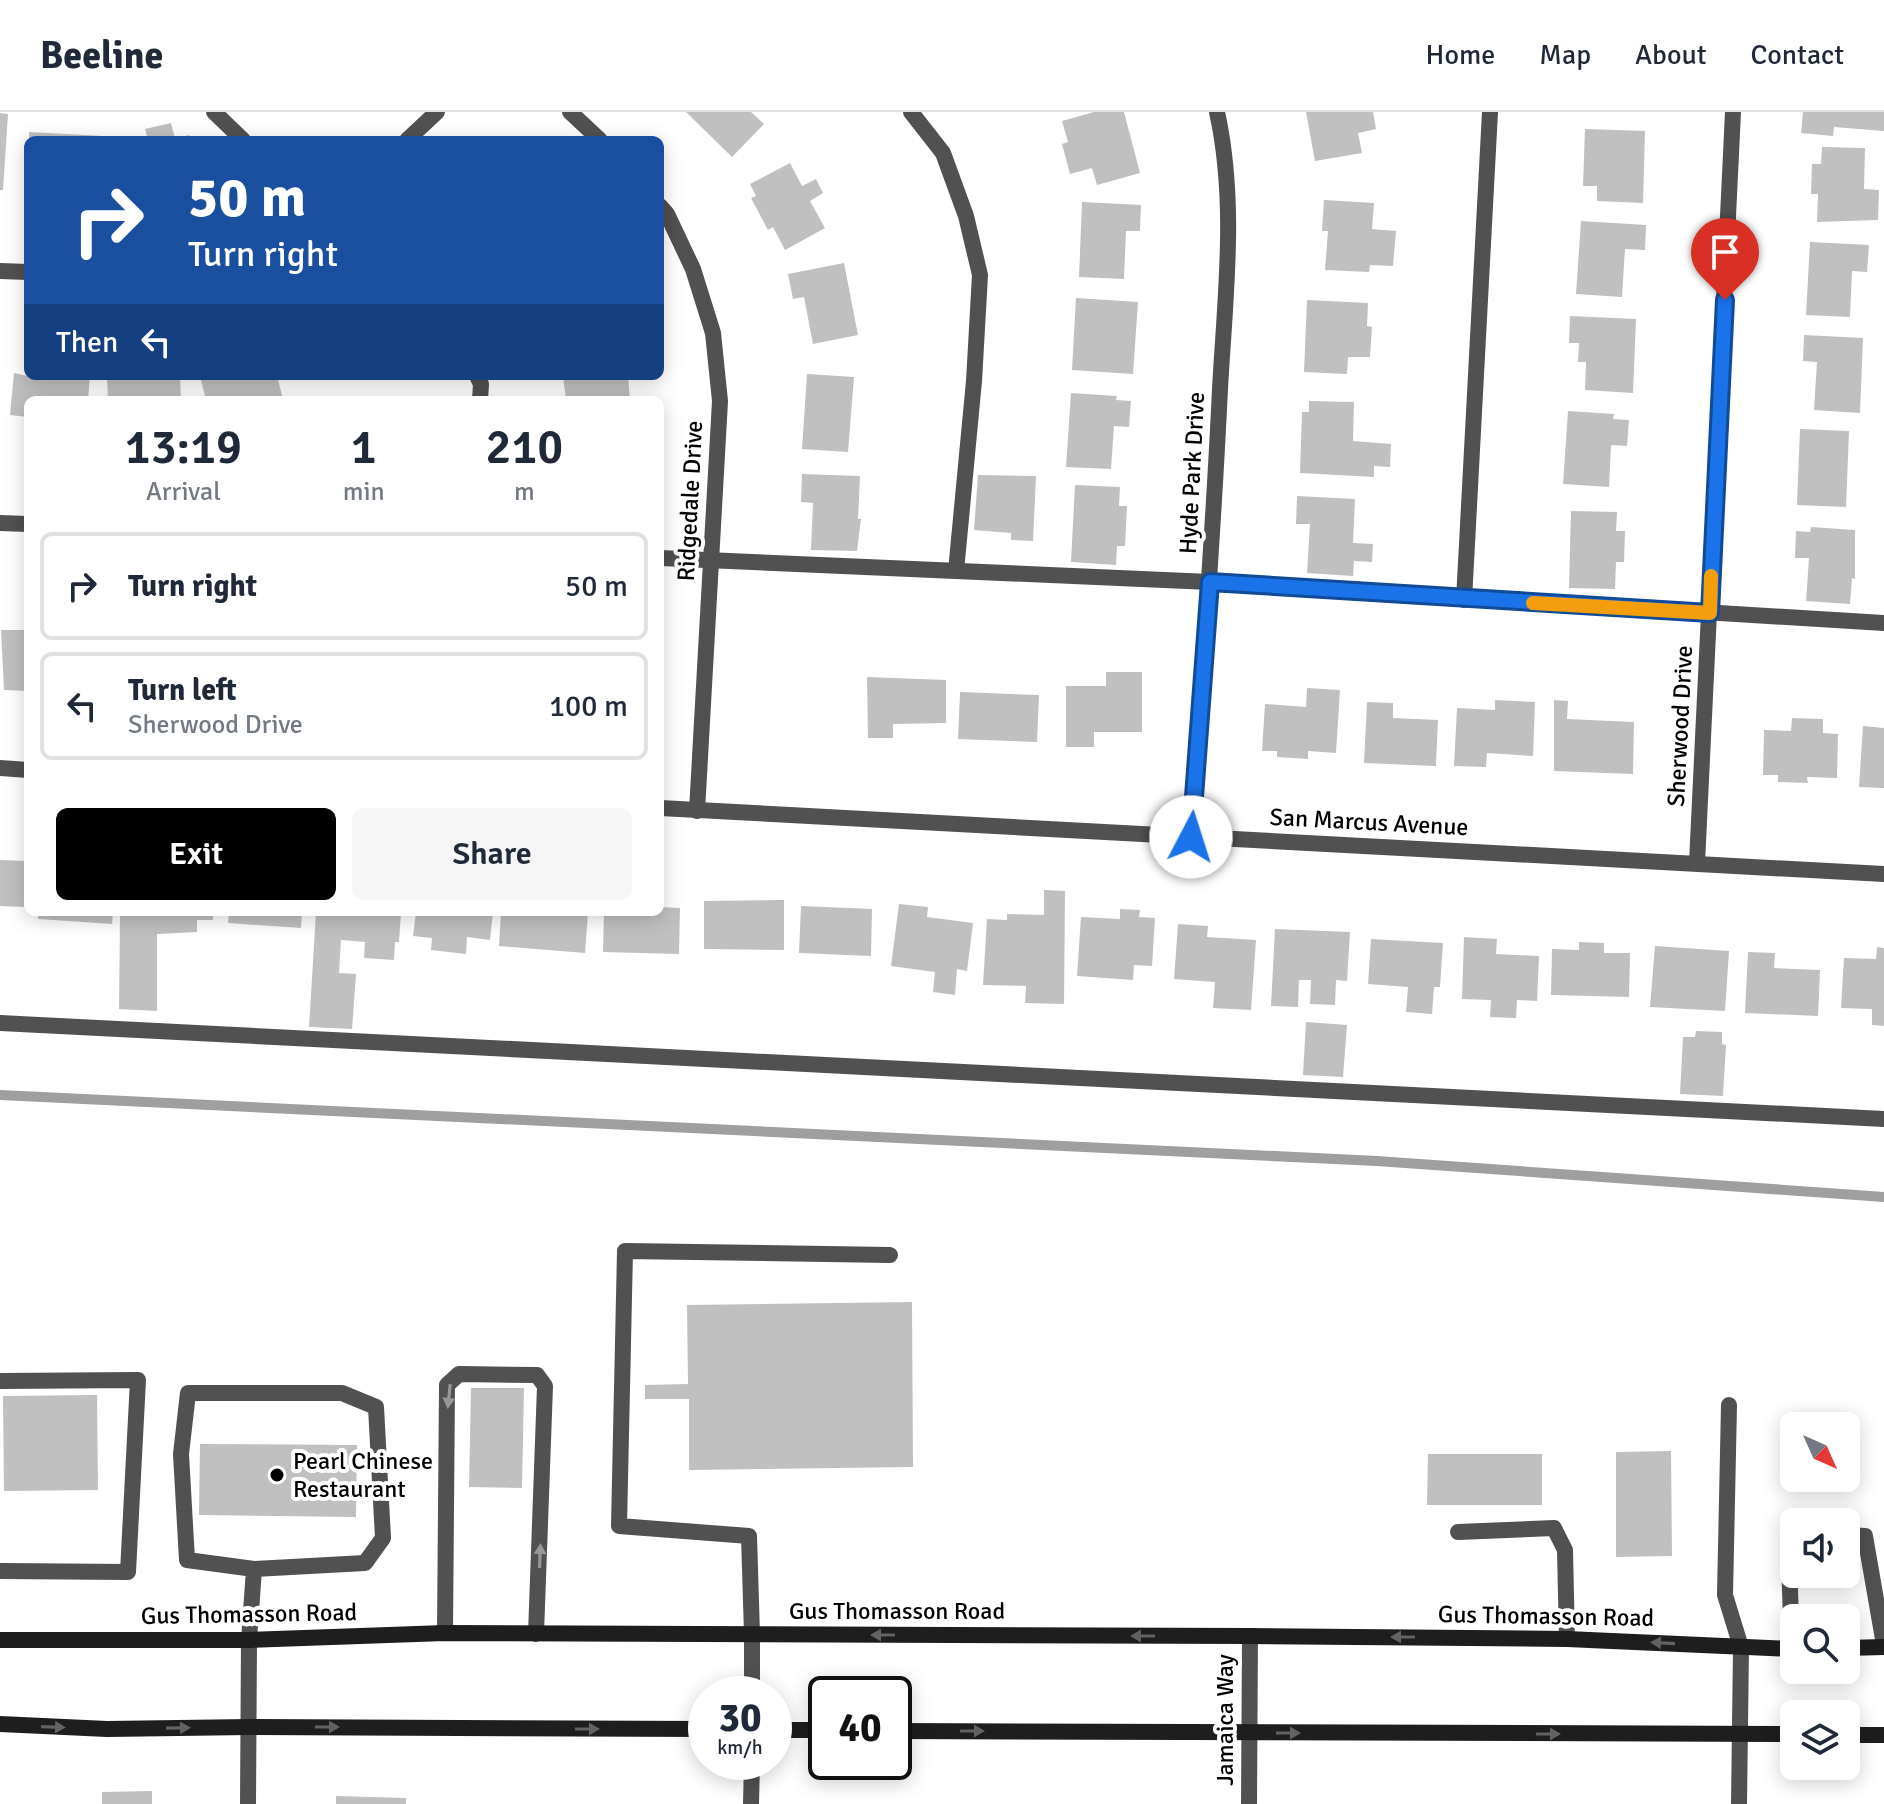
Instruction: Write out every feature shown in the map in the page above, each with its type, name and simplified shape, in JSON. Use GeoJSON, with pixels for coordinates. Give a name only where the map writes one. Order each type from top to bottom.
{"type":"FeatureCollection","features":[{"type":"Feature","properties":{"kind":"main road","name":"Gus Thomasson Road"},"geometry":{"type":"LineString","coordinates":[[0,1640],[249,1640],[445,1633],[1250,1636],[1567,1639],[1780,1648]]}},
{"type":"Feature","properties":{"kind":"main road"},"geometry":{"type":"LineString","coordinates":[[1860,1647],[1884,1646]]}},
{"type":"Feature","properties":{"kind":"main road"},"geometry":{"type":"LineString","coordinates":[[0,1724],[107,1729],[688,1729]]}},
{"type":"Feature","properties":{"kind":"main road"},"geometry":{"type":"LineString","coordinates":[[912,1731],[1780,1734]]}},
{"type":"Feature","properties":{"kind":"main road"},"geometry":{"type":"LineString","coordinates":[[1860,1735],[1884,1735]]}},
{"type":"Feature","properties":{"kind":"street"},"geometry":{"type":"LineString","coordinates":[[214,112],[239,136]]}},
{"type":"Feature","properties":{"kind":"street"},"geometry":{"type":"LineString","coordinates":[[411,136],[437,112]]}},
{"type":"Feature","properties":{"kind":"street"},"geometry":{"type":"LineString","coordinates":[[570,112],[596,136]]}},
{"type":"Feature","properties":{"kind":"street"},"geometry":{"type":"LineString","coordinates":[[911,112],[943,153],[966,216],[980,275],[974,381],[956,571]]}},
{"type":"Feature","properties":{"kind":"street","name":"Hyde Park Drive"},"geometry":{"type":"LineString","coordinates":[[1191,837],[1210,582],[1229,221],[1225,152],[1217,112]]}},
{"type":"Feature","properties":{"kind":"street"},"geometry":{"type":"LineString","coordinates":[[1464,600],[1490,112]]}},
{"type":"Feature","properties":{"kind":"street","name":"Sherwood Drive"},"geometry":{"type":"LineString","coordinates":[[1697,863],[1733,112]]}},
{"type":"Feature","properties":{"kind":"street","name":"Ridgedale Drive"},"geometry":{"type":"LineString","coordinates":[[664,211],[693,269],[713,333],[720,401],[697,811]]}},
{"type":"Feature","properties":{"kind":"street"},"geometry":{"type":"LineString","coordinates":[[0,271],[24,272]]}},
{"type":"Feature","properties":{"kind":"street"},"geometry":{"type":"LineString","coordinates":[[0,523],[24,524]]}},
{"type":"Feature","properties":{"kind":"street"},"geometry":{"type":"LineString","coordinates":[[664,558],[1210,582],[1464,600],[1884,623]]}},
{"type":"Feature","properties":{"kind":"street"},"geometry":{"type":"LineString","coordinates":[[0,768],[24,770]]}},
{"type":"Feature","properties":{"kind":"street","name":"San Marcus Avenue"},"geometry":{"type":"LineString","coordinates":[[664,808],[1884,874]]}},
{"type":"Feature","properties":{"kind":"street"},"geometry":{"type":"LineString","coordinates":[[0,1023],[1884,1119]]}},
{"type":"Feature","properties":{"kind":"street"},"geometry":{"type":"LineString","coordinates":[[752,1676],[749,1536],[619,1526],[625,1251],[890,1255]]}},
{"type":"Feature","properties":{"kind":"street"},"geometry":{"type":"LineString","coordinates":[[445,1633],[447,1385],[459,1374],[537,1375],[545,1386],[536,1634]]}},
{"type":"Feature","properties":{"kind":"street"},"geometry":{"type":"LineString","coordinates":[[0,1381],[138,1380],[128,1572],[0,1571]]}},
{"type":"Feature","properties":{"kind":"street"},"geometry":{"type":"LineString","coordinates":[[188,1393],[342,1393],[376,1407],[383,1538],[365,1563],[254,1569],[187,1560],[181,1454],[188,1393]]}},
{"type":"Feature","properties":{"kind":"street"},"geometry":{"type":"LineString","coordinates":[[1729,1405],[1725,1595],[1741,1647],[1739,1804]]}},
{"type":"Feature","properties":{"kind":"street"},"geometry":{"type":"LineString","coordinates":[[1458,1532],[1554,1528],[1565,1550],[1567,1639]]}},
{"type":"Feature","properties":{"kind":"street"},"geometry":{"type":"LineString","coordinates":[[1860,1536],[1865,1536],[1884,1646]]}},
{"type":"Feature","properties":{"kind":"street"},"geometry":{"type":"LineString","coordinates":[[248,1804],[249,1640],[254,1569]]}},
{"type":"Feature","properties":{"kind":"street","name":"Jamaica Way"},"geometry":{"type":"LineString","coordinates":[[1249,1804],[1250,1636]]}},
{"type":"Feature","properties":{"kind":"street"},"geometry":{"type":"LineString","coordinates":[[751,1804],[752,1780]]}},
{"type":"Feature","properties":{"kind":"building"},"geometry":{"type":"Polygon","coordinates":[[[686,112],[751,112],[764,124],[732,157],[686,112]]]}},
{"type":"Feature","properties":{"kind":"building"},"geometry":{"type":"Polygon","coordinates":[[[1094,112],[1124,112],[1140,173],[1097,185],[1092,168],[1070,174],[1062,144],[1068,142],[1062,121],[1094,112]]]}},
{"type":"Feature","properties":{"kind":"building"},"geometry":{"type":"Polygon","coordinates":[[[1306,112],[1373,112],[1376,129],[1358,133],[1362,153],[1315,161],[1306,112]]]}},
{"type":"Feature","properties":{"kind":"building"},"geometry":{"type":"Polygon","coordinates":[[[1803,112],[1884,112],[1884,131],[1834,127],[1833,136],[1801,133],[1803,112]]]}},
{"type":"Feature","properties":{"kind":"building"},"geometry":{"type":"Polygon","coordinates":[[[0,113],[8,114],[3,190],[0,190],[0,113]]]}},
{"type":"Feature","properties":{"kind":"building"},"geometry":{"type":"Polygon","coordinates":[[[171,123],[174,136],[147,136],[145,129],[171,123]]]}},
{"type":"Feature","properties":{"kind":"building"},"geometry":{"type":"Polygon","coordinates":[[[1585,129],[1645,131],[1643,203],[1597,201],[1597,186],[1583,186],[1585,129]]]}},
{"type":"Feature","properties":{"kind":"building"},"geometry":{"type":"Polygon","coordinates":[[[29,132],[103,136],[29,136],[29,132]]]}},
{"type":"Feature","properties":{"kind":"building"},"geometry":{"type":"Polygon","coordinates":[[[1822,147],[1865,148],[1864,189],[1879,190],[1878,220],[1817,222],[1818,194],[1811,194],[1812,164],[1821,164],[1822,147]]]}},
{"type":"Feature","properties":{"kind":"building"},"geometry":{"type":"Polygon","coordinates":[[[790,163],[802,186],[816,179],[823,193],[810,201],[825,228],[785,250],[773,227],[768,230],[751,198],[756,196],[750,184],[790,163]]]}},
{"type":"Feature","properties":{"kind":"building"},"geometry":{"type":"Polygon","coordinates":[[[1324,200],[1374,203],[1372,229],[1396,231],[1393,266],[1370,265],[1369,272],[1325,270],[1328,231],[1322,231],[1324,200]]]}},
{"type":"Feature","properties":{"kind":"building"},"geometry":{"type":"Polygon","coordinates":[[[1082,202],[1141,205],[1140,231],[1126,231],[1124,279],[1079,277],[1082,202]]]}},
{"type":"Feature","properties":{"kind":"building"},"geometry":{"type":"Polygon","coordinates":[[[1581,221],[1646,225],[1645,250],[1625,249],[1622,297],[1576,294],[1581,221]]]}},
{"type":"Feature","properties":{"kind":"building"},"geometry":{"type":"Polygon","coordinates":[[[1810,242],[1869,245],[1867,272],[1852,271],[1850,317],[1806,315],[1810,242]]]}},
{"type":"Feature","properties":{"kind":"building"},"geometry":{"type":"Polygon","coordinates":[[[844,263],[858,335],[813,344],[804,297],[793,299],[788,274],[844,263]]]}},
{"type":"Feature","properties":{"kind":"building"},"geometry":{"type":"Polygon","coordinates":[[[1076,298],[1138,302],[1133,374],[1072,370],[1076,298]]]}},
{"type":"Feature","properties":{"kind":"building"},"geometry":{"type":"Polygon","coordinates":[[[1307,300],[1368,303],[1367,326],[1372,327],[1370,357],[1348,357],[1347,374],[1304,372],[1307,300]]]}},
{"type":"Feature","properties":{"kind":"building"},"geometry":{"type":"Polygon","coordinates":[[[1570,316],[1636,319],[1633,393],[1585,390],[1586,362],[1578,362],[1579,343],[1569,343],[1570,316]]]}},
{"type":"Feature","properties":{"kind":"building"},"geometry":{"type":"Polygon","coordinates":[[[1804,335],[1863,338],[1860,413],[1814,410],[1817,362],[1803,361],[1804,335]]]}},
{"type":"Feature","properties":{"kind":"building"},"geometry":{"type":"Polygon","coordinates":[[[14,373],[24,375],[24,380],[90,380],[88,396],[24,396],[24,417],[10,415],[14,373]]]}},
{"type":"Feature","properties":{"kind":"building"},"geometry":{"type":"Polygon","coordinates":[[[807,374],[854,377],[848,452],[802,449],[807,374]]]}},
{"type":"Feature","properties":{"kind":"building"},"geometry":{"type":"Polygon","coordinates":[[[107,380],[180,380],[181,396],[108,396],[107,380]]]}},
{"type":"Feature","properties":{"kind":"building"},"geometry":{"type":"Polygon","coordinates":[[[201,380],[278,380],[282,396],[205,396],[201,380]]]}},
{"type":"Feature","properties":{"kind":"building"},"geometry":{"type":"Polygon","coordinates":[[[564,380],[628,380],[630,396],[566,396],[564,380]]]}},
{"type":"Feature","properties":{"kind":"building"},"geometry":{"type":"Polygon","coordinates":[[[1071,393],[1117,396],[1116,400],[1131,401],[1129,427],[1114,426],[1111,469],[1066,467],[1071,393]]]}},
{"type":"Feature","properties":{"kind":"building"},"geometry":{"type":"Polygon","coordinates":[[[1309,401],[1354,402],[1353,441],[1391,444],[1390,467],[1374,466],[1374,477],[1300,473],[1302,412],[1309,412],[1309,401]]]}},
{"type":"Feature","properties":{"kind":"building"},"geometry":{"type":"Polygon","coordinates":[[[1568,411],[1614,414],[1613,419],[1629,420],[1627,446],[1611,445],[1609,487],[1563,484],[1568,411]]]}},
{"type":"Feature","properties":{"kind":"building"},"geometry":{"type":"Polygon","coordinates":[[[1800,429],[1849,431],[1846,507],[1797,505],[1800,429]]]}},
{"type":"Feature","properties":{"kind":"building"},"geometry":{"type":"Polygon","coordinates":[[[802,474],[860,476],[858,519],[861,519],[857,551],[811,550],[813,503],[801,502],[802,474]]]}},
{"type":"Feature","properties":{"kind":"building"},"geometry":{"type":"Polygon","coordinates":[[[978,475],[1036,476],[1033,541],[1011,540],[1011,533],[974,530],[978,475]]]}},
{"type":"Feature","properties":{"kind":"building"},"geometry":{"type":"Polygon","coordinates":[[[1075,485],[1120,487],[1119,506],[1127,506],[1125,546],[1117,546],[1116,565],[1071,562],[1075,485]]]}},
{"type":"Feature","properties":{"kind":"building"},"geometry":{"type":"Polygon","coordinates":[[[1297,496],[1355,499],[1353,543],[1373,544],[1372,562],[1354,561],[1353,576],[1307,573],[1310,524],[1296,524],[1297,496]]]}},
{"type":"Feature","properties":{"kind":"building"},"geometry":{"type":"Polygon","coordinates":[[[1571,511],[1617,512],[1616,531],[1625,531],[1624,562],[1616,562],[1615,589],[1569,588],[1571,511]]]}},
{"type":"Feature","properties":{"kind":"building"},"geometry":{"type":"Polygon","coordinates":[[[1811,527],[1855,530],[1855,579],[1852,578],[1850,604],[1806,601],[1809,558],[1795,558],[1796,531],[1810,532],[1811,527]]]}},
{"type":"Feature","properties":{"kind":"building"},"geometry":{"type":"Polygon","coordinates":[[[1,630],[24,630],[24,691],[4,690],[1,630]]]}},
{"type":"Feature","properties":{"kind":"building"},"geometry":{"type":"Polygon","coordinates":[[[1106,672],[1142,672],[1142,732],[1094,732],[1094,747],[1066,747],[1066,686],[1106,686],[1106,672]]]}},
{"type":"Feature","properties":{"kind":"building"},"geometry":{"type":"Polygon","coordinates":[[[867,677],[946,680],[946,723],[893,724],[893,738],[868,738],[867,677]]]}},
{"type":"Feature","properties":{"kind":"building"},"geometry":{"type":"Polygon","coordinates":[[[1307,688],[1340,690],[1336,753],[1308,751],[1308,759],[1277,757],[1277,751],[1262,751],[1265,704],[1306,707],[1307,688]]]}},
{"type":"Feature","properties":{"kind":"building"},"geometry":{"type":"Polygon","coordinates":[[[960,692],[1039,695],[1037,742],[958,739],[960,692]]]}},
{"type":"Feature","properties":{"kind":"building"},"geometry":{"type":"Polygon","coordinates":[[[1495,700],[1535,702],[1533,756],[1487,753],[1486,767],[1454,766],[1457,708],[1495,710],[1495,700]]]}},
{"type":"Feature","properties":{"kind":"building"},"geometry":{"type":"Polygon","coordinates":[[[1554,700],[1568,701],[1567,719],[1634,722],[1633,774],[1554,771],[1554,700]]]}},
{"type":"Feature","properties":{"kind":"building"},"geometry":{"type":"Polygon","coordinates":[[[1367,702],[1393,703],[1393,718],[1438,720],[1436,766],[1364,763],[1367,702]]]}},
{"type":"Feature","properties":{"kind":"building"},"geometry":{"type":"Polygon","coordinates":[[[1792,718],[1823,719],[1823,733],[1838,734],[1837,778],[1807,777],[1808,783],[1778,782],[1778,775],[1763,775],[1764,730],[1791,731],[1792,718]]]}},
{"type":"Feature","properties":{"kind":"building"},"geometry":{"type":"Polygon","coordinates":[[[1863,726],[1884,728],[1884,788],[1859,787],[1863,726]]]}},
{"type":"Feature","properties":{"kind":"building"},"geometry":{"type":"Polygon","coordinates":[[[0,860],[24,861],[24,907],[0,906],[0,860]]]}},
{"type":"Feature","properties":{"kind":"building"},"geometry":{"type":"Polygon","coordinates":[[[1044,890],[1065,891],[1064,1004],[1025,1003],[1026,986],[983,985],[987,919],[1007,920],[1007,914],[1044,915],[1044,890]]]}},
{"type":"Feature","properties":{"kind":"building"},"geometry":{"type":"Polygon","coordinates":[[[784,900],[784,950],[704,949],[704,901],[784,900]]]}},
{"type":"Feature","properties":{"kind":"building"},"geometry":{"type":"Polygon","coordinates":[[[899,904],[928,907],[927,917],[973,923],[967,971],[957,969],[955,995],[933,992],[935,972],[891,966],[899,904]]]}},
{"type":"Feature","properties":{"kind":"building"},"geometry":{"type":"Polygon","coordinates":[[[801,906],[872,909],[871,956],[799,953],[801,906]]]}},
{"type":"Feature","properties":{"kind":"building"},"geometry":{"type":"Polygon","coordinates":[[[664,907],[680,908],[679,954],[603,952],[604,916],[664,916],[664,907]]]}},
{"type":"Feature","properties":{"kind":"building"},"geometry":{"type":"Polygon","coordinates":[[[1120,909],[1140,910],[1139,917],[1155,918],[1152,966],[1134,965],[1133,980],[1077,976],[1081,917],[1120,919],[1120,909]]]}},
{"type":"Feature","properties":{"kind":"building"},"geometry":{"type":"Polygon","coordinates":[[[38,916],[113,916],[112,924],[38,919],[38,916]]]}},
{"type":"Feature","properties":{"kind":"building"},"geometry":{"type":"Polygon","coordinates":[[[120,916],[213,916],[213,920],[197,920],[197,932],[157,934],[157,1011],[119,1009],[120,916]]]}},
{"type":"Feature","properties":{"kind":"building"},"geometry":{"type":"Polygon","coordinates":[[[229,916],[302,916],[301,928],[228,923],[229,916]]]}},
{"type":"Feature","properties":{"kind":"building"},"geometry":{"type":"Polygon","coordinates":[[[316,916],[401,916],[394,960],[364,958],[365,942],[341,940],[339,973],[356,974],[352,1029],[309,1027],[316,916]]]}},
{"type":"Feature","properties":{"kind":"building"},"geometry":{"type":"Polygon","coordinates":[[[416,916],[493,916],[490,940],[467,937],[466,954],[431,950],[432,938],[413,936],[416,916]]]}},
{"type":"Feature","properties":{"kind":"building"},"geometry":{"type":"Polygon","coordinates":[[[501,916],[588,916],[585,953],[499,946],[501,916]]]}},
{"type":"Feature","properties":{"kind":"building"},"geometry":{"type":"Polygon","coordinates":[[[1178,924],[1208,926],[1207,937],[1256,940],[1251,1010],[1213,1008],[1215,982],[1174,979],[1178,924]]]}},
{"type":"Feature","properties":{"kind":"building"},"geometry":{"type":"Polygon","coordinates":[[[1275,929],[1350,932],[1347,981],[1336,980],[1335,1005],[1310,1004],[1311,980],[1299,980],[1298,1007],[1271,1006],[1275,929]]]}},
{"type":"Feature","properties":{"kind":"building"},"geometry":{"type":"Polygon","coordinates":[[[1464,937],[1497,939],[1496,954],[1539,956],[1537,1001],[1517,1000],[1516,1018],[1490,1017],[1491,1000],[1462,999],[1464,937]]]}},
{"type":"Feature","properties":{"kind":"building"},"geometry":{"type":"Polygon","coordinates":[[[1371,939],[1443,943],[1440,987],[1434,987],[1432,1014],[1406,1012],[1408,987],[1368,984],[1371,939]]]}},
{"type":"Feature","properties":{"kind":"building"},"geometry":{"type":"Polygon","coordinates":[[[1579,942],[1604,943],[1604,953],[1630,953],[1629,997],[1551,995],[1552,949],[1579,950],[1579,942]]]}},
{"type":"Feature","properties":{"kind":"building"},"geometry":{"type":"Polygon","coordinates":[[[1655,946],[1729,951],[1725,1011],[1650,1007],[1655,946]]]}},
{"type":"Feature","properties":{"kind":"building"},"geometry":{"type":"Polygon","coordinates":[[[1877,947],[1884,948],[1884,1026],[1872,1025],[1872,1009],[1841,1008],[1844,958],[1876,959],[1877,947]]]}},
{"type":"Feature","properties":{"kind":"building"},"geometry":{"type":"Polygon","coordinates":[[[1748,952],[1775,953],[1774,968],[1820,970],[1818,1016],[1745,1013],[1748,952]]]}},
{"type":"Feature","properties":{"kind":"building"},"geometry":{"type":"Polygon","coordinates":[[[1306,1022],[1347,1025],[1343,1077],[1303,1075],[1306,1022]]]}},
{"type":"Feature","properties":{"kind":"building"},"geometry":{"type":"Polygon","coordinates":[[[1696,1031],[1722,1032],[1722,1044],[1726,1045],[1723,1096],[1680,1094],[1683,1037],[1695,1037],[1696,1031]]]}},
{"type":"Feature","properties":{"kind":"building"},"geometry":{"type":"Polygon","coordinates":[[[912,1302],[913,1467],[689,1470],[689,1399],[645,1399],[645,1385],[688,1384],[687,1305],[912,1302]]]}},
{"type":"Feature","properties":{"kind":"building"},"geometry":{"type":"Polygon","coordinates":[[[471,1388],[524,1388],[522,1488],[469,1487],[471,1388]]]}},
{"type":"Feature","properties":{"kind":"building"},"geometry":{"type":"Polygon","coordinates":[[[97,1395],[98,1490],[4,1491],[3,1396],[97,1395]]]}},
{"type":"Feature","properties":{"kind":"building"},"geometry":{"type":"Polygon","coordinates":[[[200,1444],[357,1445],[356,1517],[199,1515],[200,1444]]]}},
{"type":"Feature","properties":{"kind":"building"},"geometry":{"type":"Polygon","coordinates":[[[1671,1451],[1672,1556],[1616,1557],[1616,1452],[1671,1451]]]}},
{"type":"Feature","properties":{"kind":"building"},"geometry":{"type":"Polygon","coordinates":[[[1428,1454],[1542,1454],[1542,1505],[1427,1505],[1428,1454]]]}},
{"type":"Feature","properties":{"kind":"building"},"geometry":{"type":"Polygon","coordinates":[[[152,1791],[152,1804],[102,1804],[102,1792],[152,1791]]]}},
{"type":"Feature","properties":{"kind":"building"},"geometry":{"type":"Polygon","coordinates":[[[336,1796],[406,1798],[406,1804],[336,1804],[336,1796]]]}},
{"type":"Feature","properties":{"kind":"waterway"},"geometry":{"type":"LineString","coordinates":[[0,1095],[1377,1161],[1884,1197]]}},
{"type":"Feature","properties":{"kind":"slow traffic"},"geometry":{"type":"LineString","coordinates":[[1533,603],[1710,613],[1711,576]]}},
{"type":"Feature","properties":{"kind":"place","name":"Pearl Chinese Restaurant"},"geometry":{"type":"Point","coordinates":[277,1475]}},
{"type":"Feature","properties":{"kind":"route"},"geometry":{"type":"LineString","coordinates":[[1191,837],[1210,582],[1710,613],[1725,300]]}}]}
